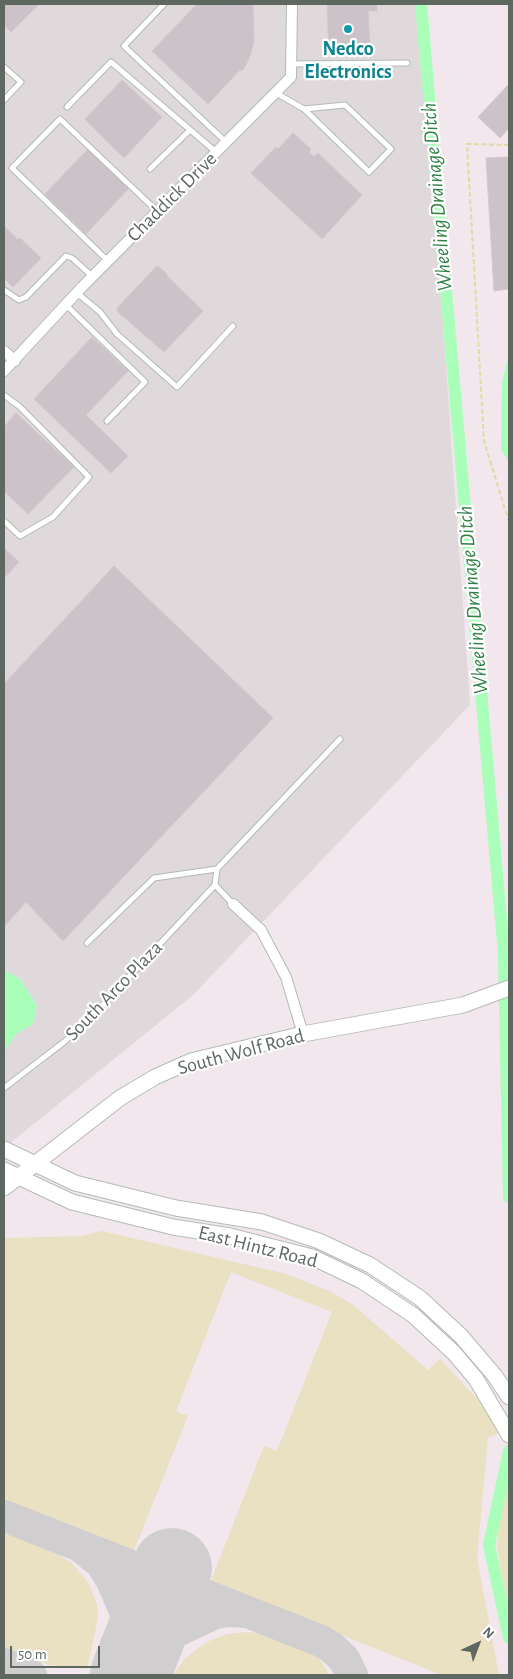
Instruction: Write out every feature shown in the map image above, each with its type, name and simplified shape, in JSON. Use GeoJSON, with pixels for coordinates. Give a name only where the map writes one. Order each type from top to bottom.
{"type":"FeatureCollection","features":[{"type":"Feature","properties":{"kind":"main road","name":"South Wolf Road"},"geometry":{"type":"LineString","coordinates":[[4,1188],[120,1098],[155,1078],[191,1062],[302,1034],[463,1005],[509,988]]}},
{"type":"Feature","properties":{"kind":"main road","name":"East Hintz Road"},"geometry":{"type":"LineString","coordinates":[[4,1149],[75,1183],[176,1208],[262,1222],[319,1240],[370,1264],[420,1298],[461,1336],[495,1376],[509,1397]]}},
{"type":"Feature","properties":{"kind":"main road","name":"East Hintz Road"},"geometry":{"type":"LineString","coordinates":[[4,1170],[72,1202],[173,1226],[230,1236],[312,1257],[362,1281],[413,1315],[454,1353],[476,1379],[509,1436]]}},
{"type":"Feature","properties":{"kind":"street","name":"Chaddick Drive"},"geometry":{"type":"LineString","coordinates":[[4,371],[93,276],[292,77],[292,4]]}},
{"type":"Feature","properties":{"kind":"street"},"geometry":{"type":"LineString","coordinates":[[4,351],[15,361]]}},
{"type":"Feature","properties":{"kind":"street"},"geometry":{"type":"LineString","coordinates":[[233,904],[261,930],[286,976],[302,1034]]}},
{"type":"Feature","properties":{"kind":"lane"},"geometry":{"type":"LineString","coordinates":[[164,4],[124,46],[226,143]]}},
{"type":"Feature","properties":{"kind":"lane"},"geometry":{"type":"LineString","coordinates":[[67,107],[111,62],[216,153]]}},
{"type":"Feature","properties":{"kind":"lane"},"geometry":{"type":"LineString","coordinates":[[292,64],[407,63]]}},
{"type":"Feature","properties":{"kind":"lane"},"geometry":{"type":"LineString","coordinates":[[4,66],[20,82],[4,100]]}},
{"type":"Feature","properties":{"kind":"lane"},"geometry":{"type":"LineString","coordinates":[[276,93],[304,109],[369,172],[391,149],[345,104],[304,109]]}},
{"type":"Feature","properties":{"kind":"lane"},"geometry":{"type":"LineString","coordinates":[[108,261],[12,168],[60,119],[157,212]]}},
{"type":"Feature","properties":{"kind":"lane"},"geometry":{"type":"LineString","coordinates":[[150,169],[190,130]]}},
{"type":"Feature","properties":{"kind":"lane"},"geometry":{"type":"LineString","coordinates":[[4,290],[19,300],[26,297],[66,256],[72,258],[93,276]]}},
{"type":"Feature","properties":{"kind":"lane"},"geometry":{"type":"LineString","coordinates":[[77,293],[100,312],[117,334],[177,387],[233,326]]}},
{"type":"Feature","properties":{"kind":"lane"},"geometry":{"type":"LineString","coordinates":[[66,305],[145,382],[107,420]]}},
{"type":"Feature","properties":{"kind":"lane"},"geometry":{"type":"LineString","coordinates":[[4,395],[20,407],[89,477],[53,517],[20,536],[4,521]]}},
{"type":"Feature","properties":{"kind":"lane"},"geometry":{"type":"LineString","coordinates":[[233,904],[215,885],[217,869],[340,739]]}},
{"type":"Feature","properties":{"kind":"lane"},"geometry":{"type":"LineString","coordinates":[[87,943],[154,878],[217,869]]}},
{"type":"Feature","properties":{"kind":"lane","name":"South Arco Plaza"},"geometry":{"type":"LineString","coordinates":[[4,1088],[79,1029],[215,885]]}},
{"type":"Feature","properties":{"kind":"path"},"geometry":{"type":"LineString","coordinates":[[509,145],[467,144],[484,440],[509,522]]}},
{"type":"Feature","properties":{"kind":"shaded area"},"geometry":{"type":"Polygon","coordinates":[[[4,4],[418,4],[425,68],[470,705],[192,996],[4,1148],[4,4]]]}},
{"type":"Feature","properties":{"kind":"shaded area"},"geometry":{"type":"Polygon","coordinates":[[[508,357],[509,462],[501,450],[502,383],[508,357]]]}},
{"type":"Feature","properties":{"kind":"shaded area"},"geometry":{"type":"Polygon","coordinates":[[[8,972],[21,980],[37,1006],[33,1024],[16,1034],[4,1052],[4,973],[8,972]]]}},
{"type":"Feature","properties":{"kind":"shaded area"},"geometry":{"type":"Polygon","coordinates":[[[102,1231],[286,1274],[329,1291],[352,1304],[428,1370],[440,1359],[479,1401],[499,1433],[488,1438],[477,1558],[499,1675],[442,1675],[210,1583],[264,1446],[277,1451],[332,1312],[231,1272],[176,1411],[188,1416],[133,1553],[4,1501],[4,1238],[82,1236],[102,1231]]]}},
{"type":"Feature","properties":{"kind":"shaded area"},"geometry":{"type":"Polygon","coordinates":[[[509,1476],[509,1613],[497,1547],[501,1502],[509,1476]]]}},
{"type":"Feature","properties":{"kind":"shaded area"},"geometry":{"type":"Polygon","coordinates":[[[13,1534],[49,1549],[73,1564],[89,1584],[97,1605],[98,1618],[87,1669],[49,1665],[4,1647],[4,1535],[13,1534]]]}},
{"type":"Feature","properties":{"kind":"shaded area"},"geometry":{"type":"Polygon","coordinates":[[[248,1632],[269,1635],[306,1650],[318,1657],[330,1675],[173,1675],[185,1659],[211,1640],[228,1634],[248,1632]]]}},
{"type":"Feature","properties":{"kind":"building"},"geometry":{"type":"Polygon","coordinates":[[[4,4],[39,4],[11,32],[4,25],[4,4]]]}},
{"type":"Feature","properties":{"kind":"building"},"geometry":{"type":"Polygon","coordinates":[[[197,4],[253,5],[254,41],[246,65],[208,104],[152,51],[197,4]]]}},
{"type":"Feature","properties":{"kind":"building","name":"Nedco Electronics"},"geometry":{"type":"Polygon","coordinates":[[[327,4],[377,4],[377,11],[368,11],[370,46],[363,53],[329,54],[327,4]]]}},
{"type":"Feature","properties":{"kind":"building"},"geometry":{"type":"Polygon","coordinates":[[[122,80],[162,117],[124,158],[85,119],[122,80]]]}},
{"type":"Feature","properties":{"kind":"building"},"geometry":{"type":"Polygon","coordinates":[[[509,84],[509,128],[500,138],[478,117],[509,84]]]}},
{"type":"Feature","properties":{"kind":"building"},"geometry":{"type":"Polygon","coordinates":[[[293,133],[311,149],[309,152],[314,157],[318,153],[362,195],[322,239],[251,173],[276,147],[278,149],[293,133]]]}},
{"type":"Feature","properties":{"kind":"building"},"geometry":{"type":"Polygon","coordinates":[[[89,148],[130,187],[86,234],[45,194],[89,148]]]}},
{"type":"Feature","properties":{"kind":"building"},"geometry":{"type":"Polygon","coordinates":[[[509,157],[509,289],[494,291],[486,158],[509,157]]]}},
{"type":"Feature","properties":{"kind":"building"},"geometry":{"type":"Polygon","coordinates":[[[4,226],[41,258],[13,287],[4,278],[4,226]]]}},
{"type":"Feature","properties":{"kind":"building"},"geometry":{"type":"Polygon","coordinates":[[[156,267],[159,267],[167,274],[203,311],[164,352],[118,312],[117,308],[156,267]]]}},
{"type":"Feature","properties":{"kind":"building"},"geometry":{"type":"Polygon","coordinates":[[[92,337],[128,371],[86,415],[128,456],[111,473],[34,399],[92,337]]]}},
{"type":"Feature","properties":{"kind":"building"},"geometry":{"type":"Polygon","coordinates":[[[16,413],[74,467],[28,514],[4,491],[4,427],[16,413]]]}},
{"type":"Feature","properties":{"kind":"building"},"geometry":{"type":"Polygon","coordinates":[[[4,548],[19,562],[4,578],[4,548]]]}},
{"type":"Feature","properties":{"kind":"building"},"geometry":{"type":"Polygon","coordinates":[[[114,566],[273,718],[63,941],[26,902],[4,927],[4,684],[114,566]]]}},
{"type":"Feature","properties":{"kind":"waterway","name":"Wheeling Drainage Ditch"},"geometry":{"type":"LineString","coordinates":[[421,4],[504,954],[509,1197]]}},
{"type":"Feature","properties":{"kind":"waterway","name":"Wheeling Drainage Ditch"},"geometry":{"type":"LineString","coordinates":[[509,1451],[489,1545],[509,1638]]}},
{"type":"Feature","properties":{"kind":"taxiway"},"geometry":{"type":"LineString","coordinates":[[4,1516],[321,1641],[344,1659],[352,1675]]}},
{"type":"Feature","properties":{"kind":"taxiway"},"geometry":{"type":"LineString","coordinates":[[85,1550],[101,1563],[112,1581],[141,1648],[215,1613],[229,1611],[245,1612]]}},
{"type":"Feature","properties":{"kind":"taxiway"},"geometry":{"type":"LineString","coordinates":[[4,1664],[31,1675]]}},
{"type":"Feature","properties":{"kind":"runway"},"geometry":{"type":"LineString","coordinates":[[130,1675],[172,1568]]}},
{"type":"Feature","properties":{"kind":"place","name":"Nedco Electronics"},"geometry":{"type":"Point","coordinates":[348,29]}}]}
